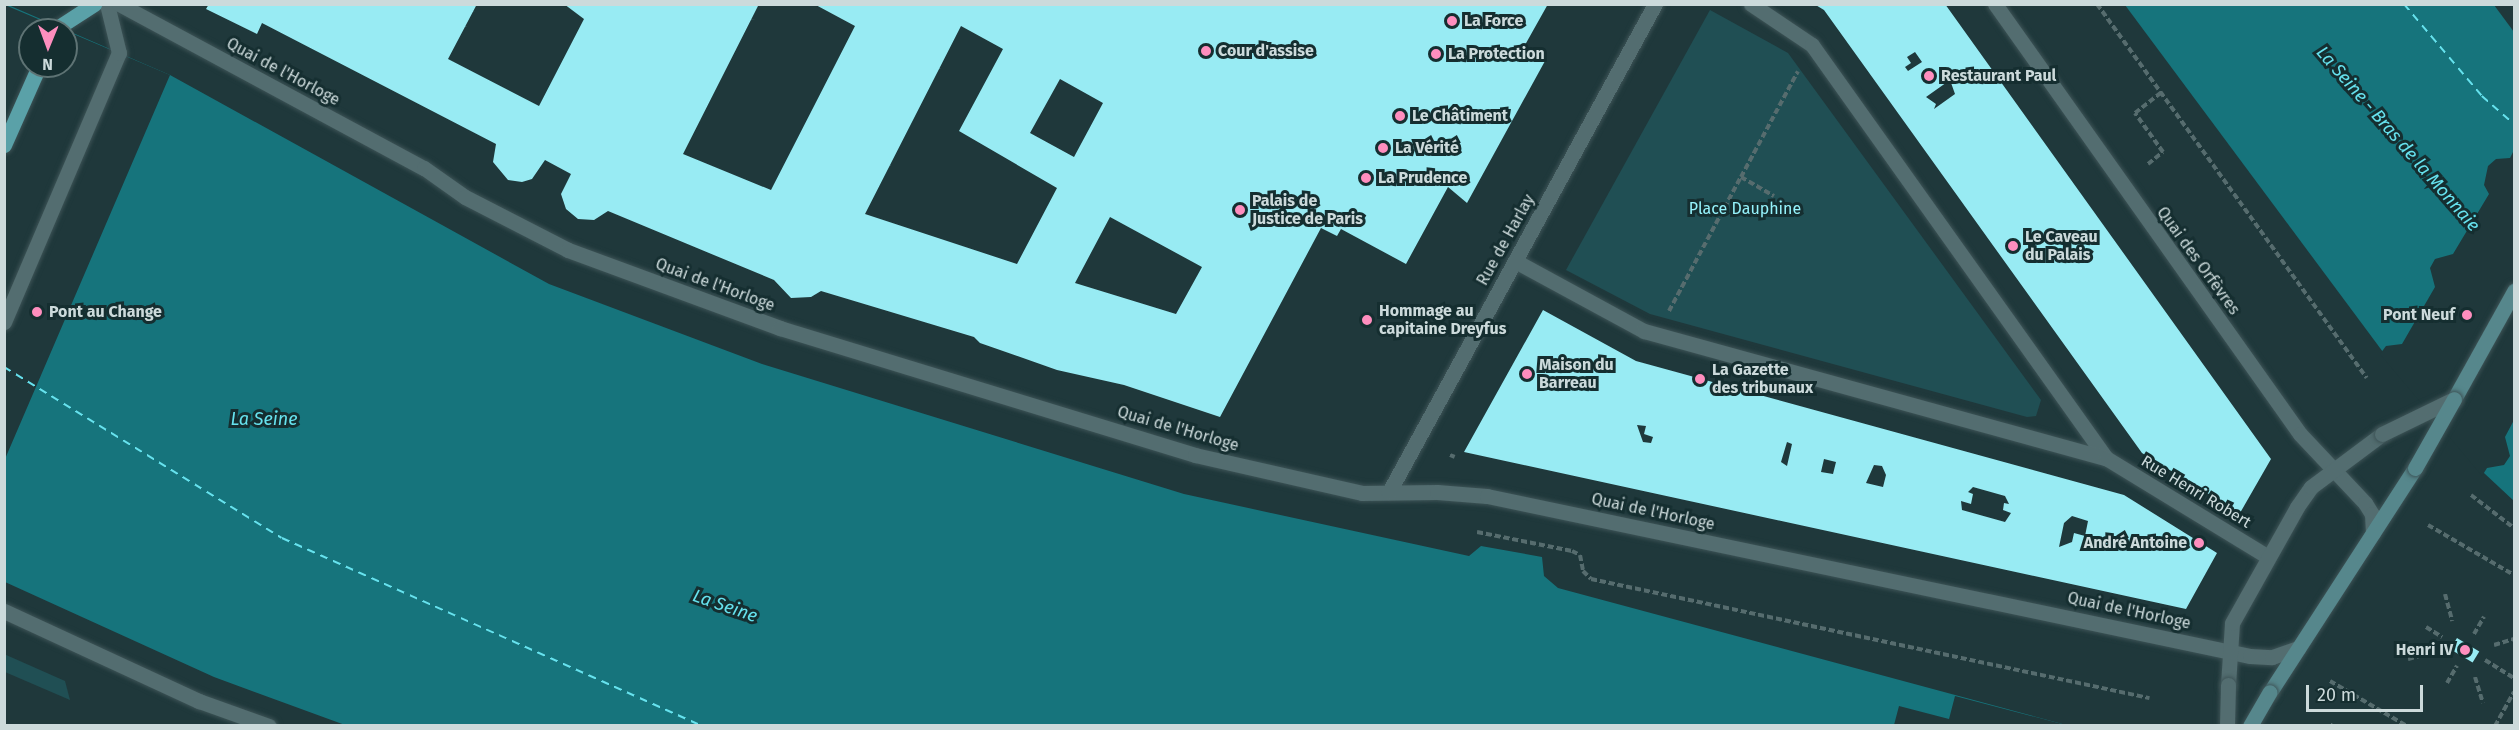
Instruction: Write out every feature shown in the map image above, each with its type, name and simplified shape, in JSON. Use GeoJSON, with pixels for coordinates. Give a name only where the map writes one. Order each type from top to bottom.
{"type":"FeatureCollection","features":[{"type":"Feature","properties":{"kind":"main road"},"geometry":{"type":"LineString","coordinates":[[71,18],[94,4]]}},
{"type":"Feature","properties":{"kind":"main road"},"geometry":{"type":"LineString","coordinates":[[4,145],[34,78]]}},
{"type":"Feature","properties":{"kind":"street"},"geometry":{"type":"LineString","coordinates":[[4,322],[119,53],[108,4]]}},
{"type":"Feature","properties":{"kind":"street","name":"Quai de l'Horloge"},"geometry":{"type":"LineString","coordinates":[[119,4],[424,168],[465,197],[568,250],[780,328],[1195,455],[1362,493],[1487,496],[2230,651],[2272,657],[2298,648]]}},
{"type":"Feature","properties":{"kind":"street","name":"Rue de Harlay"},"geometry":{"type":"LineString","coordinates":[[1389,492],[1656,4]]}},
{"type":"Feature","properties":{"kind":"street"},"geometry":{"type":"LineString","coordinates":[[1751,4],[1812,45],[2106,458]]}},
{"type":"Feature","properties":{"kind":"street","name":"Quai des Orfèvres"},"geometry":{"type":"LineString","coordinates":[[1995,4],[2300,434],[2365,503],[2372,514],[2373,533]]}},
{"type":"Feature","properties":{"kind":"street"},"geometry":{"type":"LineString","coordinates":[[1515,261],[1656,334],[2106,458]]}},
{"type":"Feature","properties":{"kind":"street"},"geometry":{"type":"LineString","coordinates":[[2250,726],[2415,468],[2514,291]]}},
{"type":"Feature","properties":{"kind":"street"},"geometry":{"type":"LineString","coordinates":[[2227,726],[2232,623],[2302,500],[2334,470],[2382,434],[2454,399]]}},
{"type":"Feature","properties":{"kind":"street","name":"Rue Henri Robert"},"geometry":{"type":"LineString","coordinates":[[2106,458],[2268,557]]}},
{"type":"Feature","properties":{"kind":"street"},"geometry":{"type":"LineString","coordinates":[[4,611],[200,701],[268,726]]}},
{"type":"Feature","properties":{"kind":"path"},"geometry":{"type":"LineString","coordinates":[[2097,4],[2367,378]]}},
{"type":"Feature","properties":{"kind":"path"},"geometry":{"type":"LineString","coordinates":[[1656,334],[1802,63]]}},
{"type":"Feature","properties":{"kind":"path"},"geometry":{"type":"LineString","coordinates":[[2148,164],[2163,152],[2135,113],[2161,93]]}},
{"type":"Feature","properties":{"kind":"path"},"geometry":{"type":"LineString","coordinates":[[1741,177],[1774,196]]}},
{"type":"Feature","properties":{"kind":"path"},"geometry":{"type":"LineString","coordinates":[[2471,495],[2514,528]]}},
{"type":"Feature","properties":{"kind":"path"},"geometry":{"type":"LineString","coordinates":[[2428,525],[2514,575]]}},
{"type":"Feature","properties":{"kind":"path"},"geometry":{"type":"LineString","coordinates":[[1477,532],[1572,551],[1581,555],[1585,562],[1583,571],[1591,579],[2150,698]]}},
{"type":"Feature","properties":{"kind":"path"},"geometry":{"type":"LineString","coordinates":[[2445,594],[2452,621]]}},
{"type":"Feature","properties":{"kind":"path"},"geometry":{"type":"LineString","coordinates":[[2474,634],[2484,617]]}},
{"type":"Feature","properties":{"kind":"path"},"geometry":{"type":"LineString","coordinates":[[2426,627],[2442,637]]}},
{"type":"Feature","properties":{"kind":"path"},"geometry":{"type":"LineString","coordinates":[[2494,645],[2514,639]]}},
{"type":"Feature","properties":{"kind":"path"},"geometry":{"type":"LineString","coordinates":[[2408,659],[2434,652]]}},
{"type":"Feature","properties":{"kind":"path"},"geometry":{"type":"LineString","coordinates":[[2485,660],[2514,678]]}},
{"type":"Feature","properties":{"kind":"path"},"geometry":{"type":"LineString","coordinates":[[2447,683],[2457,666]]}},
{"type":"Feature","properties":{"kind":"path"},"geometry":{"type":"LineString","coordinates":[[2475,676],[2483,703]]}},
{"type":"Feature","properties":{"kind":"path"},"geometry":{"type":"LineString","coordinates":[[2330,681],[2407,726]]}},
{"type":"Feature","properties":{"kind":"path"},"geometry":{"type":"LineString","coordinates":[[2495,726],[2514,692]]}},
{"type":"Feature","properties":{"kind":"green space","name":"Place Dauphine"},"geometry":{"type":"Polygon","coordinates":[[[1710,10],[1788,53],[2041,400],[2036,416],[2027,417],[1650,314],[1566,270],[1710,10]]]}},
{"type":"Feature","properties":{"kind":"green space"},"geometry":{"type":"Polygon","coordinates":[[[4,654],[65,681],[70,700],[5,672],[4,654]]]}},
{"type":"Feature","properties":{"kind":"water","name":"La Seine"},"geometry":{"type":"Polygon","coordinates":[[[6,4],[38,18],[18,18],[18,78],[78,78],[78,35],[170,75],[549,284],[762,364],[1184,494],[1469,556],[1481,546],[1542,557],[1544,576],[1558,588],[2066,725],[345,725],[214,677],[5,582],[6,4]]]}},
{"type":"Feature","properties":{"kind":"water","name":"La Seine - Bras de la Monnaie"},"geometry":{"type":"Polygon","coordinates":[[[2125,5],[2494,5],[2514,32],[2514,501],[2484,473],[2383,352],[2125,5]]]}},
{"type":"Feature","properties":{"kind":"pier","name":"Pont au Change"},"geometry":{"type":"Polygon","coordinates":[[[5,5],[36,18],[18,18],[18,78],[78,78],[78,36],[170,75],[5,459],[5,5]]]}},
{"type":"Feature","properties":{"kind":"pier","name":"Pont Neuf"},"geometry":{"type":"Polygon","coordinates":[[[2514,150],[2514,420],[2505,437],[2510,456],[2504,465],[2487,468],[2482,476],[2380,354],[2386,346],[2402,344],[2435,287],[2430,268],[2435,259],[2453,254],[2489,194],[2484,185],[2488,166],[2496,159],[2510,158],[2514,150]]]}},
{"type":"Feature","properties":{"kind":"pier"},"geometry":{"type":"Polygon","coordinates":[[[1955,696],[2066,725],[1894,725],[1899,706],[1949,719],[1955,696]]]}},
{"type":"Feature","properties":{"kind":"building","name":"Palais de Justice de Paris"},"geometry":{"type":"Polygon","coordinates":[[[209,4],[477,4],[448,59],[539,106],[584,19],[564,4],[759,4],[683,154],[771,190],[855,26],[814,4],[1548,4],[1521,52],[1545,61],[1467,203],[1448,187],[1406,264],[1341,229],[1337,236],[1321,228],[1220,417],[1124,385],[1057,370],[980,343],[974,337],[821,291],[811,297],[791,298],[774,280],[608,211],[594,220],[578,219],[566,209],[561,194],[571,174],[545,160],[532,179],[522,182],[508,180],[493,162],[496,144],[262,23],[257,34],[206,9],[209,4]],[[961,26],[865,214],[1017,264],[1057,188],[959,131],[1003,49],[961,26]],[[1060,79],[1030,133],[1074,157],[1103,103],[1060,79]],[[1110,217],[1075,283],[1176,314],[1202,267],[1110,217]]]}},
{"type":"Feature","properties":{"kind":"building"},"geometry":{"type":"Polygon","coordinates":[[[1814,4],[1945,4],[2271,459],[2240,513],[2142,453],[1824,10],[1814,4]],[[1915,52],[1907,57],[1911,63],[1905,67],[1908,71],[1922,62],[1915,52]],[[1950,80],[1926,97],[1936,104],[1934,109],[1955,94],[1950,80]]]}},
{"type":"Feature","properties":{"kind":"building"},"geometry":{"type":"Polygon","coordinates":[[[1543,310],[1636,361],[2124,495],[2217,553],[2186,609],[1464,452],[1543,310]],[[1637,425],[1643,442],[1651,443],[1653,437],[1644,434],[1646,426],[1637,425]],[[1787,442],[1781,462],[1787,466],[1792,444],[1787,442]],[[1824,459],[1821,472],[1833,474],[1836,462],[1824,459]],[[1874,465],[1866,483],[1883,487],[1886,475],[1882,466],[1874,465]],[[1973,487],[1968,492],[1973,494],[1971,504],[1961,501],[1962,510],[2005,522],[2011,513],[2003,510],[2004,503],[2009,504],[2005,496],[1973,487]],[[2072,516],[2064,523],[2059,547],[2072,542],[2074,533],[2085,536],[2088,521],[2072,516]]]}},
{"type":"Feature","properties":{"kind":"building","name":"Henri IV"},"geometry":{"type":"Polygon","coordinates":[[[2457,638],[2479,651],[2473,663],[2450,649],[2457,638]]]}},
{"type":"Feature","properties":{"kind":"ferry route"},"geometry":{"type":"LineString","coordinates":[[2404,4],[2482,96],[2514,124]]}},
{"type":"Feature","properties":{"kind":"ferry route"},"geometry":{"type":"LineString","coordinates":[[4,367],[282,538],[703,726]]}},
{"type":"Feature","properties":{"kind":"place","name":"La Force"},"geometry":{"type":"Point","coordinates":[1452,21]}},
{"type":"Feature","properties":{"kind":"place","name":"Cour d'assise"},"geometry":{"type":"Point","coordinates":[1206,51]}},
{"type":"Feature","properties":{"kind":"place","name":"La Protection"},"geometry":{"type":"Point","coordinates":[1436,54]}},
{"type":"Feature","properties":{"kind":"place","name":"Restaurant Paul"},"geometry":{"type":"Point","coordinates":[1929,76]}},
{"type":"Feature","properties":{"kind":"place","name":"Le Châtiment"},"geometry":{"type":"Point","coordinates":[1400,116]}},
{"type":"Feature","properties":{"kind":"place","name":"La Vérité"},"geometry":{"type":"Point","coordinates":[1383,148]}},
{"type":"Feature","properties":{"kind":"place","name":"La Prudence"},"geometry":{"type":"Point","coordinates":[1366,178]}},
{"type":"Feature","properties":{"kind":"place","name":"Palais de Justice de Paris"},"geometry":{"type":"Point","coordinates":[1240,210]}},
{"type":"Feature","properties":{"kind":"place","name":"Le Caveau du Palais"},"geometry":{"type":"Point","coordinates":[2013,246]}},
{"type":"Feature","properties":{"kind":"place","name":"Pont au Change"},"geometry":{"type":"Point","coordinates":[37,312]}},
{"type":"Feature","properties":{"kind":"place","name":"Pont Neuf"},"geometry":{"type":"Point","coordinates":[2467,315]}},
{"type":"Feature","properties":{"kind":"place","name":"Hommage au capitaine Dreyfus"},"geometry":{"type":"Point","coordinates":[1367,320]}},
{"type":"Feature","properties":{"kind":"place","name":"Maison du Barreau"},"geometry":{"type":"Point","coordinates":[1527,374]}},
{"type":"Feature","properties":{"kind":"place","name":"La Gazette des tribunaux"},"geometry":{"type":"Point","coordinates":[1700,379]}},
{"type":"Feature","properties":{"kind":"place","name":"André Antoine"},"geometry":{"type":"Point","coordinates":[2199,543]}},
{"type":"Feature","properties":{"kind":"place","name":"Henri IV"},"geometry":{"type":"Point","coordinates":[2465,650]}}]}
